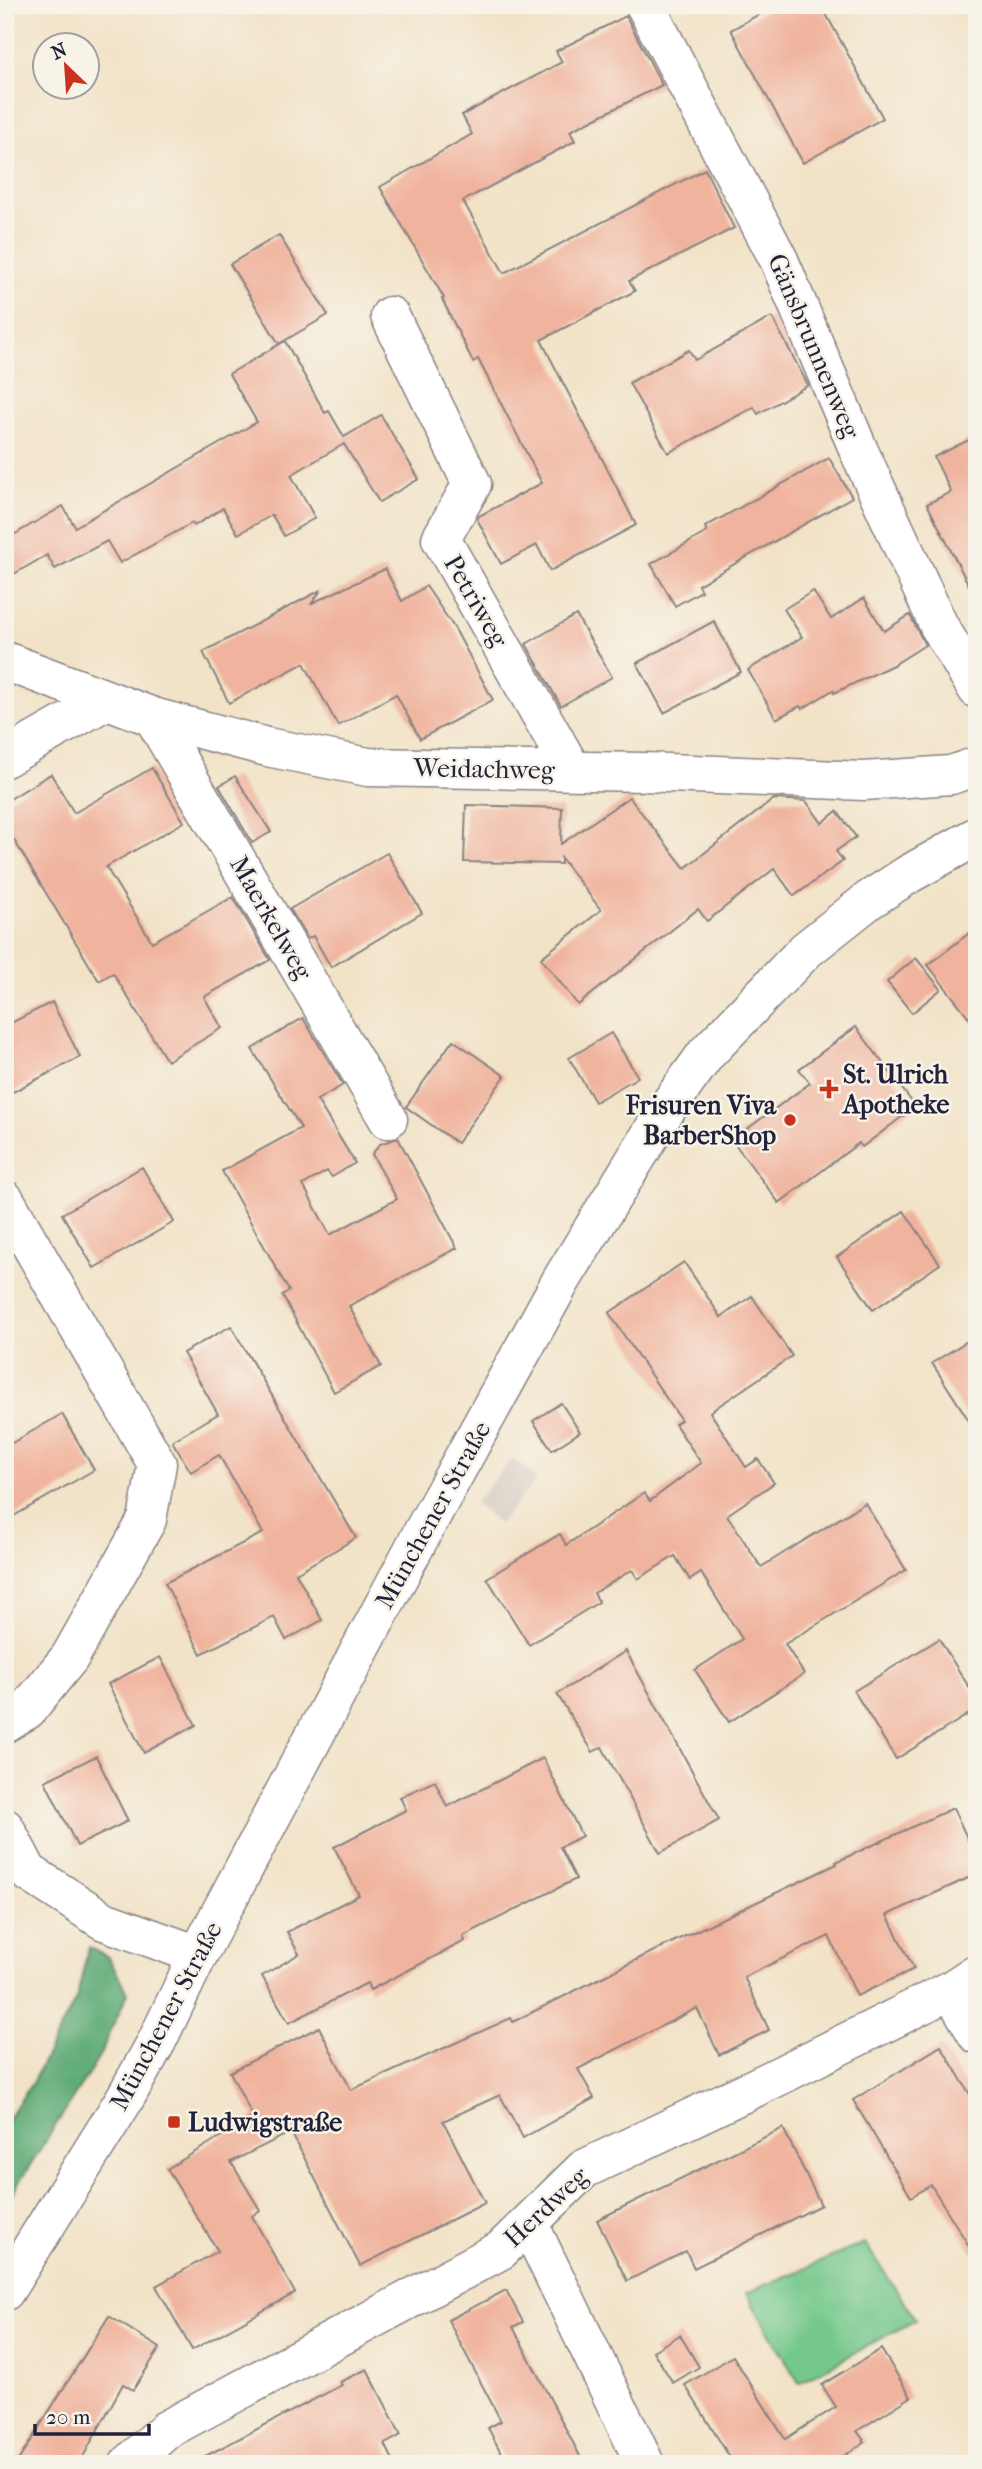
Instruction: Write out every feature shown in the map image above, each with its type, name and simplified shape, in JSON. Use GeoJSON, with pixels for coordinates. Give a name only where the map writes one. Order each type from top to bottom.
{"type":"FeatureCollection","features":[{"type":"Feature","properties":{"kind":"street","name":"Gänsbrunnenweg"},"geometry":{"type":"LineString","coordinates":[[645,5],[779,260],[859,451],[939,626],[977,689]]}},
{"type":"Feature","properties":{"kind":"street","name":"Petriweg"},"geometry":{"type":"LineString","coordinates":[[390,316],[472,484],[441,539],[572,770]]}},
{"type":"Feature","properties":{"kind":"street","name":"Weidachweg"},"geometry":{"type":"LineString","coordinates":[[5,661],[153,716],[267,747],[368,767],[572,770],[864,781],[951,775],[977,766]]}},
{"type":"Feature","properties":{"kind":"street"},"geometry":{"type":"LineString","coordinates":[[5,758],[107,700]]}},
{"type":"Feature","properties":{"kind":"street","name":"Maerkelweg"},"geometry":{"type":"LineString","coordinates":[[153,716],[388,1119]]}},
{"type":"Feature","properties":{"kind":"street","name":"Münchener Straße"},"geometry":{"type":"LineString","coordinates":[[5,2291],[124,2100],[422,1533],[562,1279],[667,1108],[706,1054],[806,950],[869,900],[977,836]]}},
{"type":"Feature","properties":{"kind":"street"},"geometry":{"type":"LineString","coordinates":[[5,1200],[157,1464],[147,1520],[70,1657],[27,1710],[5,1723]]}},
{"type":"Feature","properties":{"kind":"street"},"geometry":{"type":"LineString","coordinates":[[5,1828],[29,1872],[104,1921],[198,1955]]}},
{"type":"Feature","properties":{"kind":"street"},"geometry":{"type":"LineString","coordinates":[[964,1981],[977,2034]]}},
{"type":"Feature","properties":{"kind":"street","name":"Herdweg"},"geometry":{"type":"LineString","coordinates":[[129,2464],[166,2430],[501,2250],[584,2169],[782,2075],[964,1981]]}},
{"type":"Feature","properties":{"kind":"street"},"geometry":{"type":"LineString","coordinates":[[529,2224],[645,2464]]}},
{"type":"Feature","properties":{"kind":"shaded area"},"geometry":{"type":"Polygon","coordinates":[[[512,1458],[537,1479],[499,1524],[474,1503],[512,1458]]]}},
{"type":"Feature","properties":{"kind":"green space"},"geometry":{"type":"Polygon","coordinates":[[[89,1947],[108,1957],[128,1993],[98,2059],[5,2204],[5,2123],[32,2083],[76,1999],[89,1947]]]}},
{"type":"Feature","properties":{"kind":"green space"},"geometry":{"type":"Polygon","coordinates":[[[865,2243],[916,2320],[799,2383],[746,2293],[865,2243]]]}},
{"type":"Feature","properties":{"kind":"building"},"geometry":{"type":"Polygon","coordinates":[[[776,5],[821,5],[883,118],[803,163],[731,30],[776,5]]]}},
{"type":"Feature","properties":{"kind":"building"},"geometry":{"type":"Polygon","coordinates":[[[626,16],[662,85],[570,131],[575,141],[463,201],[504,273],[705,169],[734,228],[629,281],[635,291],[541,340],[636,525],[550,571],[537,545],[501,564],[477,519],[542,483],[478,359],[473,362],[442,299],[444,298],[380,187],[472,134],[462,115],[562,62],[556,51],[626,16]]]}},
{"type":"Feature","properties":{"kind":"building"},"geometry":{"type":"Polygon","coordinates":[[[279,235],[328,315],[279,344],[230,264],[279,235]]]}},
{"type":"Feature","properties":{"kind":"building"},"geometry":{"type":"Polygon","coordinates":[[[772,317],[808,385],[758,414],[754,407],[668,453],[629,383],[689,350],[695,360],[772,317]]]}},
{"type":"Feature","properties":{"kind":"building"},"geometry":{"type":"Polygon","coordinates":[[[285,341],[325,413],[329,411],[344,437],[381,415],[419,479],[379,502],[344,444],[291,475],[315,518],[284,536],[272,515],[238,534],[223,508],[194,526],[192,523],[120,563],[107,541],[55,569],[47,555],[5,579],[5,540],[63,506],[75,527],[257,422],[229,374],[285,341]]]}},
{"type":"Feature","properties":{"kind":"building"},"geometry":{"type":"Polygon","coordinates":[[[977,436],[977,601],[927,504],[951,492],[934,457],[977,436]]]}},
{"type":"Feature","properties":{"kind":"building"},"geometry":{"type":"Polygon","coordinates":[[[829,458],[852,497],[698,585],[701,591],[675,606],[651,564],[707,532],[705,527],[829,458]]]}},
{"type":"Feature","properties":{"kind":"building"},"geometry":{"type":"Polygon","coordinates":[[[385,569],[402,601],[426,586],[455,629],[493,700],[420,739],[396,694],[338,726],[304,663],[229,703],[203,652],[321,590],[312,603],[385,569]]]}},
{"type":"Feature","properties":{"kind":"building"},"geometry":{"type":"Polygon","coordinates":[[[813,591],[831,619],[864,598],[884,631],[910,615],[925,645],[895,664],[834,693],[833,690],[802,709],[800,706],[776,719],[748,670],[802,637],[784,609],[813,591]]]}},
{"type":"Feature","properties":{"kind":"building"},"geometry":{"type":"Polygon","coordinates":[[[576,615],[612,677],[561,706],[526,644],[576,615]]]}},
{"type":"Feature","properties":{"kind":"building"},"geometry":{"type":"Polygon","coordinates":[[[714,621],[741,672],[664,713],[637,663],[714,621]]]}},
{"type":"Feature","properties":{"kind":"building"},"geometry":{"type":"Polygon","coordinates":[[[152,768],[184,822],[106,867],[152,942],[233,897],[270,960],[204,997],[222,1028],[167,1061],[113,973],[99,981],[5,825],[5,802],[51,774],[74,813],[152,768]]]}},
{"type":"Feature","properties":{"kind":"building"},"geometry":{"type":"Polygon","coordinates":[[[235,776],[271,832],[252,843],[219,786],[235,776]]]}},
{"type":"Feature","properties":{"kind":"building"},"geometry":{"type":"Polygon","coordinates":[[[629,797],[685,868],[774,799],[806,801],[822,823],[837,811],[856,837],[836,851],[843,861],[794,896],[774,869],[707,921],[698,909],[578,1005],[541,958],[601,910],[561,858],[561,864],[464,862],[466,805],[562,808],[561,844],[629,797]]]}},
{"type":"Feature","properties":{"kind":"building"},"geometry":{"type":"Polygon","coordinates":[[[387,853],[422,913],[331,967],[313,936],[308,939],[290,909],[387,853]]]}},
{"type":"Feature","properties":{"kind":"building"},"geometry":{"type":"Polygon","coordinates":[[[977,927],[977,1028],[928,965],[977,927]]]}},
{"type":"Feature","properties":{"kind":"building"},"geometry":{"type":"Polygon","coordinates":[[[916,958],[941,989],[912,1013],[887,982],[916,958]]]}},
{"type":"Feature","properties":{"kind":"building"},"geometry":{"type":"Polygon","coordinates":[[[52,1002],[80,1057],[5,1096],[5,1026],[52,1002]]]}},
{"type":"Feature","properties":{"kind":"building"},"geometry":{"type":"Polygon","coordinates":[[[303,1018],[343,1085],[317,1100],[355,1163],[332,1177],[327,1171],[303,1185],[330,1235],[397,1199],[372,1154],[380,1144],[398,1138],[457,1248],[349,1306],[381,1366],[334,1392],[282,1295],[289,1291],[222,1171],[301,1128],[252,1049],[303,1018]]]}},
{"type":"Feature","properties":{"kind":"building"},"geometry":{"type":"Polygon","coordinates":[[[856,1027],[912,1102],[907,1106],[911,1110],[862,1147],[859,1143],[779,1203],[732,1140],[810,1083],[799,1069],[856,1027]]]}},
{"type":"Feature","properties":{"kind":"building"},"geometry":{"type":"Polygon","coordinates":[[[611,1033],[638,1077],[595,1102],[569,1058],[611,1033]]]}},
{"type":"Feature","properties":{"kind":"building"},"geometry":{"type":"Polygon","coordinates":[[[453,1040],[505,1076],[457,1143],[406,1107],[453,1040]]]}},
{"type":"Feature","properties":{"kind":"building"},"geometry":{"type":"Polygon","coordinates":[[[142,1167],[174,1222],[94,1268],[62,1214],[142,1167]]]}},
{"type":"Feature","properties":{"kind":"building"},"geometry":{"type":"Polygon","coordinates":[[[904,1211],[940,1264],[873,1310],[837,1257],[904,1211]]]}},
{"type":"Feature","properties":{"kind":"building"},"geometry":{"type":"Polygon","coordinates":[[[684,1262],[721,1317],[752,1296],[792,1356],[710,1412],[746,1467],[758,1459],[774,1483],[727,1515],[761,1567],[865,1503],[906,1570],[785,1644],[804,1674],[729,1722],[695,1670],[742,1639],[701,1573],[690,1580],[675,1556],[638,1579],[632,1570],[594,1593],[599,1602],[529,1645],[487,1578],[560,1534],[566,1545],[644,1493],[650,1501],[701,1463],[675,1424],[681,1420],[609,1313],[684,1262]]]}},
{"type":"Feature","properties":{"kind":"building"},"geometry":{"type":"Polygon","coordinates":[[[231,1326],[356,1538],[296,1573],[322,1620],[286,1640],[274,1617],[201,1654],[165,1583],[263,1533],[219,1455],[191,1472],[172,1441],[218,1414],[183,1353],[231,1326]]]}},
{"type":"Feature","properties":{"kind":"building"},"geometry":{"type":"Polygon","coordinates":[[[977,1335],[977,1433],[932,1363],[977,1335]]]}},
{"type":"Feature","properties":{"kind":"building"},"geometry":{"type":"Polygon","coordinates":[[[561,1403],[580,1432],[552,1450],[533,1421],[561,1403]]]}},
{"type":"Feature","properties":{"kind":"building"},"geometry":{"type":"Polygon","coordinates":[[[62,1414],[94,1470],[5,1521],[5,1447],[62,1414]]]}},
{"type":"Feature","properties":{"kind":"building"},"geometry":{"type":"Polygon","coordinates":[[[939,1639],[977,1700],[977,1709],[896,1759],[854,1691],[939,1639]]]}},
{"type":"Feature","properties":{"kind":"building"},"geometry":{"type":"Polygon","coordinates":[[[626,1651],[719,1820],[660,1853],[602,1747],[593,1752],[557,1694],[626,1651]]]}},
{"type":"Feature","properties":{"kind":"building"},"geometry":{"type":"Polygon","coordinates":[[[160,1657],[196,1725],[144,1753],[108,1684],[160,1657]]]}},
{"type":"Feature","properties":{"kind":"building"},"geometry":{"type":"Polygon","coordinates":[[[96,1756],[128,1821],[77,1846],[45,1781],[96,1756]]]}},
{"type":"Feature","properties":{"kind":"building"},"geometry":{"type":"Polygon","coordinates":[[[543,1758],[582,1836],[560,1847],[576,1879],[463,1936],[465,1941],[370,1990],[367,1983],[289,2023],[262,1976],[299,1954],[287,1932],[359,1895],[334,1847],[406,1810],[400,1797],[435,1781],[447,1807],[543,1758]]]}},
{"type":"Feature","properties":{"kind":"building"},"geometry":{"type":"Polygon","coordinates":[[[953,1808],[977,1859],[977,1874],[887,1915],[914,1969],[857,1996],[829,1936],[744,1977],[769,2030],[719,2055],[697,2008],[578,2069],[594,2098],[523,2138],[500,2095],[443,2121],[485,2203],[360,2266],[291,2132],[231,2162],[260,2210],[252,2216],[295,2293],[192,2350],[156,2286],[218,2251],[167,2169],[253,2117],[230,2072],[319,2027],[351,2090],[511,2018],[513,2022],[837,1864],[836,1862],[953,1808]]]}},
{"type":"Feature","properties":{"kind":"building"},"geometry":{"type":"Polygon","coordinates":[[[941,2046],[977,2106],[977,2259],[931,2185],[911,2197],[853,2100],[941,2046]]]}},
{"type":"Feature","properties":{"kind":"building"},"geometry":{"type":"Polygon","coordinates":[[[783,2128],[821,2205],[694,2268],[686,2251],[627,2281],[597,2220],[783,2128]]]}},
{"type":"Feature","properties":{"kind":"building"},"geometry":{"type":"Polygon","coordinates":[[[506,2290],[523,2322],[513,2327],[584,2464],[507,2464],[488,2428],[501,2421],[448,2320],[506,2290]]]}},
{"type":"Feature","properties":{"kind":"building"},"geometry":{"type":"Polygon","coordinates":[[[109,2316],[160,2348],[133,2390],[123,2384],[79,2464],[16,2464],[109,2316]]]}},
{"type":"Feature","properties":{"kind":"building"},"geometry":{"type":"Polygon","coordinates":[[[680,2335],[699,2367],[673,2383],[653,2351],[680,2335]]]}},
{"type":"Feature","properties":{"kind":"building"},"geometry":{"type":"Polygon","coordinates":[[[881,2349],[911,2397],[857,2431],[865,2442],[830,2464],[734,2464],[685,2385],[733,2356],[785,2439],[836,2407],[822,2385],[881,2349]]]}},
{"type":"Feature","properties":{"kind":"building"},"geometry":{"type":"Polygon","coordinates":[[[367,2369],[401,2435],[385,2444],[395,2464],[190,2464],[342,2385],[340,2382],[367,2369]]]}},
{"type":"Feature","properties":{"kind":"place","name":"St. Ulrich Apotheke"},"geometry":{"type":"Point","coordinates":[829,1089]}},
{"type":"Feature","properties":{"kind":"place","name":"Frisuren Viva BarberShop"},"geometry":{"type":"Point","coordinates":[790,1120]}},
{"type":"Feature","properties":{"kind":"place","name":"Ludwigstraße"},"geometry":{"type":"Point","coordinates":[174,2122]}}]}
